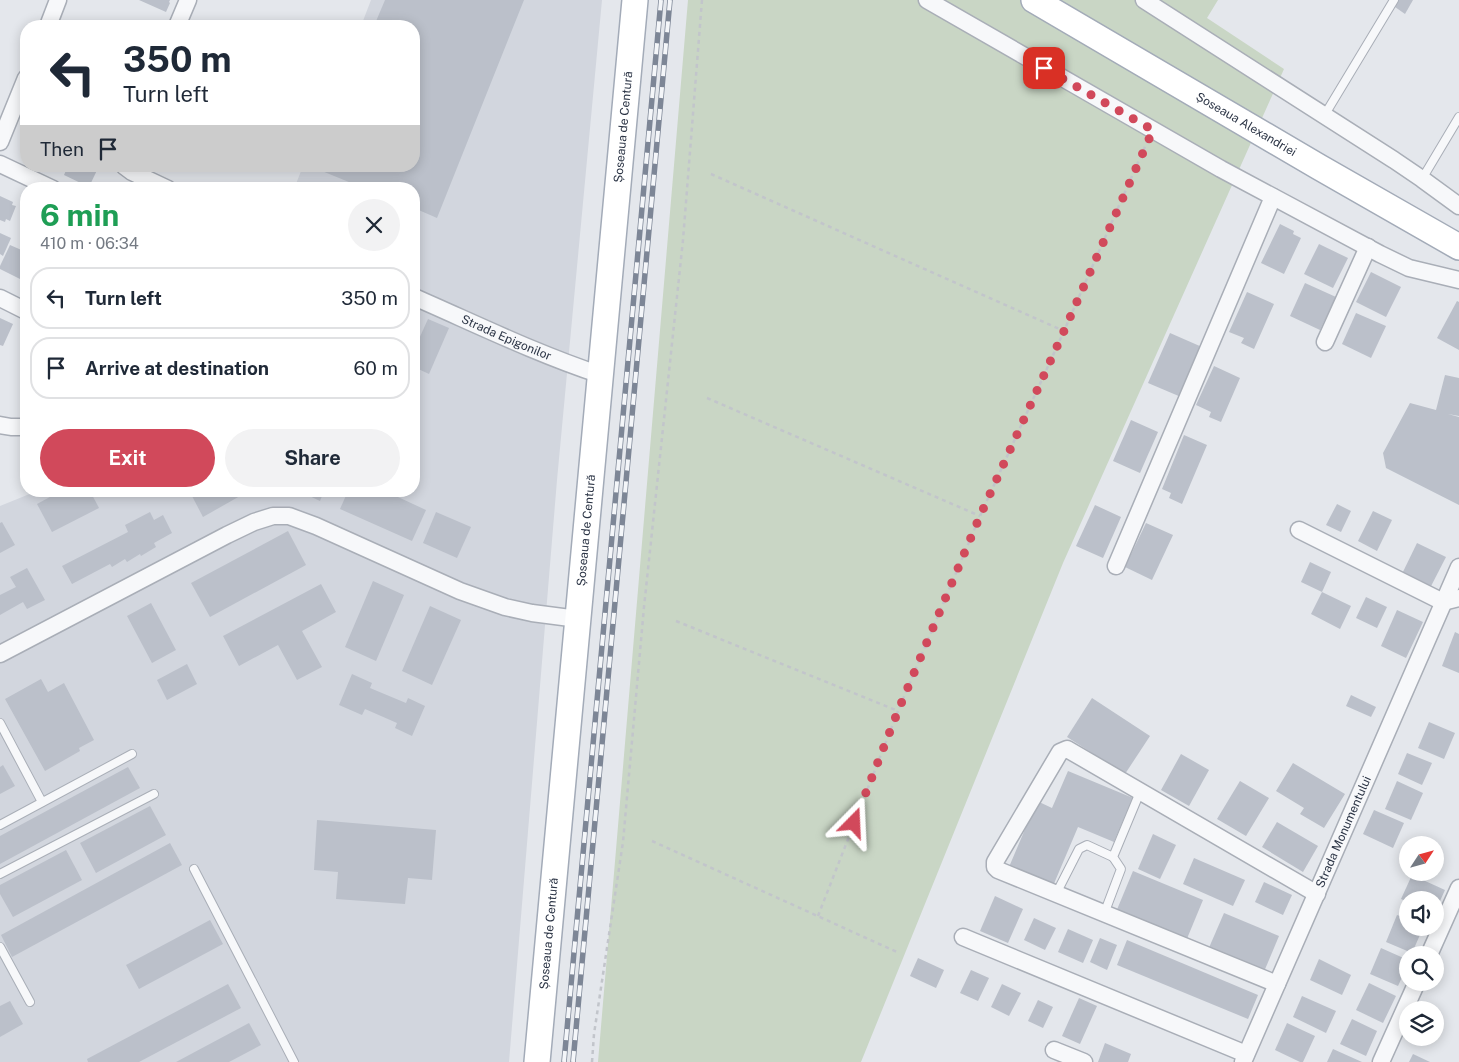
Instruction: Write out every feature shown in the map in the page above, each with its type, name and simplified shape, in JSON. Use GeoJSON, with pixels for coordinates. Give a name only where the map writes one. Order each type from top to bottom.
{"type":"FeatureCollection","features":[{"type":"Feature","properties":{"kind":"main road","name":"Șoseaua de Centură"},"geometry":{"type":"LineString","coordinates":[[537,1062],[635,0]]}},
{"type":"Feature","properties":{"kind":"main road","name":"Șoseaua Alexandriei"},"geometry":{"type":"LineString","coordinates":[[1034,0],[1459,248]]}},
{"type":"Feature","properties":{"kind":"main road","name":"Șoseaua Alexandriei"},"geometry":{"type":"LineString","coordinates":[[1068,0],[1459,228]]}},
{"type":"Feature","properties":{"kind":"street"},"geometry":{"type":"LineString","coordinates":[[50,20],[58,0]]}},
{"type":"Feature","properties":{"kind":"street"},"geometry":{"type":"LineString","coordinates":[[180,20],[188,0]]}},
{"type":"Feature","properties":{"kind":"street"},"geometry":{"type":"LineString","coordinates":[[927,0],[1153,130],[1368,247],[1409,268],[1459,280]]}},
{"type":"Feature","properties":{"kind":"street"},"geometry":{"type":"LineString","coordinates":[[1144,0],[1422,179],[1459,206]]}},
{"type":"Feature","properties":{"kind":"street"},"geometry":{"type":"LineString","coordinates":[[0,142],[20,93]]}},
{"type":"Feature","properties":{"kind":"street"},"geometry":{"type":"LineString","coordinates":[[0,164],[37,182]]}},
{"type":"Feature","properties":{"kind":"street"},"geometry":{"type":"LineString","coordinates":[[132,172],[153,182]]}},
{"type":"Feature","properties":{"kind":"street"},"geometry":{"type":"LineString","coordinates":[[1116,566],[1274,197]]}},
{"type":"Feature","properties":{"kind":"street"},"geometry":{"type":"LineString","coordinates":[[1325,342],[1368,247]]}},
{"type":"Feature","properties":{"kind":"street"},"geometry":{"type":"LineString","coordinates":[[0,298],[20,308]]}},
{"type":"Feature","properties":{"kind":"street","name":"Strada Epigonilor"},"geometry":{"type":"LineString","coordinates":[[420,300],[537,351],[601,375]]}},
{"type":"Feature","properties":{"kind":"street"},"geometry":{"type":"LineString","coordinates":[[0,425],[20,423]]}},
{"type":"Feature","properties":{"kind":"street"},"geometry":{"type":"LineString","coordinates":[[0,654],[227,535],[254,522],[273,516],[289,516],[316,526],[460,591],[504,608],[578,619]]}},
{"type":"Feature","properties":{"kind":"street"},"geometry":{"type":"LineString","coordinates":[[1299,530],[1451,600]]}},
{"type":"Feature","properties":{"kind":"street","name":"Strada Monumentului"},"geometry":{"type":"LineString","coordinates":[[1245,1058],[1317,894],[1451,600],[1459,567]]}},
{"type":"Feature","properties":{"kind":"street"},"geometry":{"type":"LineString","coordinates":[[1277,984],[998,870],[995,867],[995,862],[1060,752],[1066,748],[1317,894]]}},
{"type":"Feature","properties":{"kind":"street"},"geometry":{"type":"LineString","coordinates":[[1433,946],[1459,888]]}},
{"type":"Feature","properties":{"kind":"street"},"geometry":{"type":"LineString","coordinates":[[963,937],[1245,1058]]}},
{"type":"Feature","properties":{"kind":"street"},"geometry":{"type":"LineString","coordinates":[[1381,1062],[1413,991]]}},
{"type":"Feature","properties":{"kind":"street"},"geometry":{"type":"LineString","coordinates":[[1054,1050],[1084,1062]]}},
{"type":"Feature","properties":{"kind":"lane"},"geometry":{"type":"LineString","coordinates":[[1324,116],[1394,0]]}},
{"type":"Feature","properties":{"kind":"lane"},"geometry":{"type":"LineString","coordinates":[[1422,179],[1459,117]]}},
{"type":"Feature","properties":{"kind":"lane"},"geometry":{"type":"LineString","coordinates":[[0,723],[42,802]]}},
{"type":"Feature","properties":{"kind":"lane"},"geometry":{"type":"LineString","coordinates":[[0,825],[132,754]]}},
{"type":"Feature","properties":{"kind":"lane"},"geometry":{"type":"LineString","coordinates":[[1113,857],[1140,792]]}},
{"type":"Feature","properties":{"kind":"lane"},"geometry":{"type":"LineString","coordinates":[[0,874],[154,794]]}},
{"type":"Feature","properties":{"kind":"lane"},"geometry":{"type":"LineString","coordinates":[[1056,894],[1079,849],[1087,845],[1113,857],[1121,869],[1104,914]]}},
{"type":"Feature","properties":{"kind":"lane"},"geometry":{"type":"LineString","coordinates":[[194,869],[294,1062]]}},
{"type":"Feature","properties":{"kind":"lane"},"geometry":{"type":"LineString","coordinates":[[0,947],[30,1002]]}},
{"type":"Feature","properties":{"kind":"path"},"geometry":{"type":"LineString","coordinates":[[592,1062],[594,1034],[623,842],[644,607],[684,240],[702,0]]}},
{"type":"Feature","properties":{"kind":"path"},"geometry":{"type":"LineString","coordinates":[[818,916],[898,711],[980,516],[1153,130]]}},
{"type":"Feature","properties":{"kind":"path"},"geometry":{"type":"LineString","coordinates":[[711,174],[1064,331]]}},
{"type":"Feature","properties":{"kind":"path"},"geometry":{"type":"LineString","coordinates":[[707,398],[980,516]]}},
{"type":"Feature","properties":{"kind":"path"},"geometry":{"type":"LineString","coordinates":[[676,621],[898,711]]}},
{"type":"Feature","properties":{"kind":"path"},"geometry":{"type":"LineString","coordinates":[[652,841],[897,952]]}},
{"type":"Feature","properties":{"kind":"shaded area"},"geometry":{"type":"Polygon","coordinates":[[[371,0],[602,0],[557,480],[509,1062],[0,1062],[0,506],[22,497],[420,497],[420,182],[297,182],[301,172],[420,172],[420,20],[363,20],[371,0]]]}},
{"type":"Feature","properties":{"kind":"green space"},"geometry":{"type":"Polygon","coordinates":[[[688,0],[1218,0],[1207,18],[1284,69],[1063,563],[861,1062],[598,1062],[688,0]]]}},
{"type":"Feature","properties":{"kind":"building"},"geometry":{"type":"Polygon","coordinates":[[[139,0],[170,0],[170,3],[166,12],[139,0]]]}},
{"type":"Feature","properties":{"kind":"building"},"geometry":{"type":"Polygon","coordinates":[[[385,0],[524,0],[437,218],[420,211],[420,182],[349,182],[324,172],[420,172],[420,20],[377,20],[385,0]]]}},
{"type":"Feature","properties":{"kind":"building"},"geometry":{"type":"Polygon","coordinates":[[[1399,0],[1413,0],[1405,14],[1395,7],[1399,0]]]}},
{"type":"Feature","properties":{"kind":"building"},"geometry":{"type":"Polygon","coordinates":[[[65,172],[96,172],[91,182],[79,182],[64,175],[65,172]]]}},
{"type":"Feature","properties":{"kind":"building"},"geometry":{"type":"Polygon","coordinates":[[[0,196],[13,202],[12,205],[16,206],[10,221],[6,219],[5,222],[0,220],[0,196]]]}},
{"type":"Feature","properties":{"kind":"building"},"geometry":{"type":"Polygon","coordinates":[[[1280,224],[1294,231],[1293,234],[1301,238],[1284,274],[1261,263],[1280,224]]]}},
{"type":"Feature","properties":{"kind":"building"},"geometry":{"type":"Polygon","coordinates":[[[0,233],[11,238],[3,256],[0,254],[0,233]]]}},
{"type":"Feature","properties":{"kind":"building"},"geometry":{"type":"Polygon","coordinates":[[[1319,244],[1348,258],[1333,288],[1304,274],[1319,244]]]}},
{"type":"Feature","properties":{"kind":"building"},"geometry":{"type":"Polygon","coordinates":[[[10,245],[20,249],[20,279],[0,269],[10,245]]]}},
{"type":"Feature","properties":{"kind":"building"},"geometry":{"type":"Polygon","coordinates":[[[1371,272],[1401,287],[1386,317],[1356,302],[1371,272]]]}},
{"type":"Feature","properties":{"kind":"building"},"geometry":{"type":"Polygon","coordinates":[[[1305,283],[1336,297],[1320,330],[1290,316],[1305,283]]]}},
{"type":"Feature","properties":{"kind":"building"},"geometry":{"type":"Polygon","coordinates":[[[1247,292],[1274,304],[1254,349],[1241,343],[1244,338],[1229,332],[1247,292]]]}},
{"type":"Feature","properties":{"kind":"building"},"geometry":{"type":"Polygon","coordinates":[[[1457,301],[1459,302],[1459,350],[1437,338],[1457,301]]]}},
{"type":"Feature","properties":{"kind":"building"},"geometry":{"type":"Polygon","coordinates":[[[1356,313],[1386,326],[1371,358],[1342,344],[1356,313]]]}},
{"type":"Feature","properties":{"kind":"building"},"geometry":{"type":"Polygon","coordinates":[[[0,318],[13,324],[3,346],[0,345],[0,318]]]}},
{"type":"Feature","properties":{"kind":"building"},"geometry":{"type":"Polygon","coordinates":[[[428,319],[449,328],[429,374],[420,370],[420,337],[428,319]]]}},
{"type":"Feature","properties":{"kind":"building"},"geometry":{"type":"Polygon","coordinates":[[[1170,333],[1202,347],[1181,397],[1148,383],[1170,333]]]}},
{"type":"Feature","properties":{"kind":"building"},"geometry":{"type":"Polygon","coordinates":[[[1214,366],[1240,378],[1221,422],[1209,417],[1211,412],[1196,405],[1214,366]]]}},
{"type":"Feature","properties":{"kind":"building"},"geometry":{"type":"Polygon","coordinates":[[[1445,375],[1459,378],[1459,416],[1448,414],[1459,417],[1459,505],[1386,468],[1383,453],[1410,403],[1436,410],[1445,375]]]}},
{"type":"Feature","properties":{"kind":"building"},"geometry":{"type":"Polygon","coordinates":[[[1131,420],[1158,432],[1140,473],[1113,461],[1131,420]]]}},
{"type":"Feature","properties":{"kind":"building"},"geometry":{"type":"Polygon","coordinates":[[[1184,435],[1207,445],[1182,504],[1169,498],[1171,493],[1162,489],[1184,435]]]}},
{"type":"Feature","properties":{"kind":"building"},"geometry":{"type":"Polygon","coordinates":[[[50,497],[93,497],[99,508],[52,532],[37,504],[50,497]]]}},
{"type":"Feature","properties":{"kind":"building"},"geometry":{"type":"Polygon","coordinates":[[[193,497],[238,497],[203,517],[193,497]]]}},
{"type":"Feature","properties":{"kind":"building"},"geometry":{"type":"Polygon","coordinates":[[[312,497],[322,497],[320,501],[312,497]]]}},
{"type":"Feature","properties":{"kind":"building"},"geometry":{"type":"Polygon","coordinates":[[[345,497],[398,497],[426,510],[412,541],[340,509],[345,497]]]}},
{"type":"Feature","properties":{"kind":"building"},"geometry":{"type":"Polygon","coordinates":[[[1337,504],[1351,511],[1341,532],[1326,525],[1337,504]]]}},
{"type":"Feature","properties":{"kind":"building"},"geometry":{"type":"Polygon","coordinates":[[[1095,505],[1121,517],[1103,558],[1076,546],[1095,505]]]}},
{"type":"Feature","properties":{"kind":"building"},"geometry":{"type":"Polygon","coordinates":[[[1373,511],[1392,520],[1377,551],[1358,541],[1373,511]]]}},
{"type":"Feature","properties":{"kind":"building"},"geometry":{"type":"Polygon","coordinates":[[[150,512],[154,520],[163,515],[172,533],[154,543],[156,547],[141,556],[140,554],[127,562],[125,559],[112,567],[110,564],[72,584],[62,566],[128,532],[125,525],[150,512]]]}},
{"type":"Feature","properties":{"kind":"building"},"geometry":{"type":"Polygon","coordinates":[[[436,512],[471,527],[457,558],[423,543],[436,512]]]}},
{"type":"Feature","properties":{"kind":"building"},"geometry":{"type":"Polygon","coordinates":[[[2,522],[15,545],[0,553],[0,523],[2,522]]]}},
{"type":"Feature","properties":{"kind":"building"},"geometry":{"type":"Polygon","coordinates":[[[1146,523],[1173,535],[1152,580],[1125,567],[1146,523]]]}},
{"type":"Feature","properties":{"kind":"building"},"geometry":{"type":"Polygon","coordinates":[[[288,531],[306,565],[210,617],[191,583],[288,531]]]}},
{"type":"Feature","properties":{"kind":"building"},"geometry":{"type":"Polygon","coordinates":[[[1417,543],[1446,557],[1428,592],[1400,578],[1417,543]]]}},
{"type":"Feature","properties":{"kind":"building"},"geometry":{"type":"Polygon","coordinates":[[[1310,562],[1331,572],[1322,592],[1301,582],[1310,562]]]}},
{"type":"Feature","properties":{"kind":"building"},"geometry":{"type":"Polygon","coordinates":[[[27,568],[45,600],[27,609],[23,602],[0,615],[0,595],[16,587],[10,577],[27,568]]]}},
{"type":"Feature","properties":{"kind":"building"},"geometry":{"type":"Polygon","coordinates":[[[373,581],[404,595],[376,661],[345,647],[373,581]]]}},
{"type":"Feature","properties":{"kind":"building"},"geometry":{"type":"Polygon","coordinates":[[[321,584],[336,612],[302,631],[322,667],[297,680],[278,645],[239,666],[223,636],[321,584]]]}},
{"type":"Feature","properties":{"kind":"building"},"geometry":{"type":"Polygon","coordinates":[[[1322,592],[1351,606],[1340,629],[1311,614],[1322,592]]]}},
{"type":"Feature","properties":{"kind":"building"},"geometry":{"type":"Polygon","coordinates":[[[1366,597],[1387,607],[1377,628],[1356,618],[1366,597]]]}},
{"type":"Feature","properties":{"kind":"building"},"geometry":{"type":"Polygon","coordinates":[[[151,603],[176,650],[152,663],[127,616],[151,603]]]}},
{"type":"Feature","properties":{"kind":"building"},"geometry":{"type":"Polygon","coordinates":[[[430,606],[461,620],[432,685],[402,671],[430,606]]]}},
{"type":"Feature","properties":{"kind":"building"},"geometry":{"type":"Polygon","coordinates":[[[1397,610],[1423,622],[1406,658],[1381,646],[1397,610]]]}},
{"type":"Feature","properties":{"kind":"building"},"geometry":{"type":"Polygon","coordinates":[[[1455,632],[1459,634],[1459,673],[1442,666],[1455,632]]]}},
{"type":"Feature","properties":{"kind":"building"},"geometry":{"type":"Polygon","coordinates":[[[187,664],[197,684],[167,700],[157,680],[187,664]]]}},
{"type":"Feature","properties":{"kind":"building"},"geometry":{"type":"Polygon","coordinates":[[[352,674],[372,683],[370,688],[406,703],[408,698],[425,706],[412,736],[395,728],[397,723],[365,709],[362,715],[339,705],[352,674]]]}},
{"type":"Feature","properties":{"kind":"building"},"geometry":{"type":"Polygon","coordinates":[[[41,679],[48,692],[64,683],[94,740],[79,748],[80,751],[45,771],[5,699],[41,679]]]}},
{"type":"Feature","properties":{"kind":"building"},"geometry":{"type":"Polygon","coordinates":[[[1351,695],[1376,707],[1371,717],[1346,706],[1351,695]]]}},
{"type":"Feature","properties":{"kind":"building"},"geometry":{"type":"Polygon","coordinates":[[[1092,698],[1150,736],[1125,774],[1067,737],[1092,698]]]}},
{"type":"Feature","properties":{"kind":"building"},"geometry":{"type":"Polygon","coordinates":[[[1429,722],[1455,733],[1444,759],[1418,748],[1429,722]]]}},
{"type":"Feature","properties":{"kind":"building"},"geometry":{"type":"Polygon","coordinates":[[[1407,753],[1432,763],[1422,785],[1398,774],[1407,753]]]}},
{"type":"Feature","properties":{"kind":"building"},"geometry":{"type":"Polygon","coordinates":[[[1181,754],[1209,770],[1189,806],[1161,790],[1181,754]]]}},
{"type":"Feature","properties":{"kind":"building"},"geometry":{"type":"Polygon","coordinates":[[[1293,763],[1345,794],[1324,828],[1300,814],[1304,808],[1276,791],[1293,763]]]}},
{"type":"Feature","properties":{"kind":"building"},"geometry":{"type":"Polygon","coordinates":[[[3,765],[15,786],[0,794],[0,767],[3,765]]]}},
{"type":"Feature","properties":{"kind":"building"},"geometry":{"type":"Polygon","coordinates":[[[128,767],[140,788],[0,864],[0,836],[128,767]]]}},
{"type":"Feature","properties":{"kind":"building"},"geometry":{"type":"Polygon","coordinates":[[[1068,771],[1133,798],[1114,842],[1078,827],[1053,886],[1009,867],[1037,801],[1052,808],[1068,771]]]}},
{"type":"Feature","properties":{"kind":"building"},"geometry":{"type":"Polygon","coordinates":[[[1240,781],[1269,798],[1246,836],[1217,819],[1240,781]]]}},
{"type":"Feature","properties":{"kind":"building"},"geometry":{"type":"Polygon","coordinates":[[[1397,781],[1423,793],[1411,820],[1385,809],[1397,781]]]}},
{"type":"Feature","properties":{"kind":"building"},"geometry":{"type":"Polygon","coordinates":[[[150,806],[166,835],[96,873],[80,843],[150,806]]]}},
{"type":"Feature","properties":{"kind":"building"},"geometry":{"type":"Polygon","coordinates":[[[1374,810],[1404,823],[1393,848],[1363,834],[1374,810]]]}},
{"type":"Feature","properties":{"kind":"building"},"geometry":{"type":"Polygon","coordinates":[[[317,820],[436,830],[432,880],[408,878],[405,904],[336,899],[338,872],[314,870],[317,820]]]}},
{"type":"Feature","properties":{"kind":"building"},"geometry":{"type":"Polygon","coordinates":[[[1277,822],[1318,846],[1303,872],[1262,847],[1277,822]]]}},
{"type":"Feature","properties":{"kind":"building"},"geometry":{"type":"Polygon","coordinates":[[[1153,834],[1176,845],[1160,879],[1138,869],[1153,834]]]}},
{"type":"Feature","properties":{"kind":"building"},"geometry":{"type":"Polygon","coordinates":[[[170,843],[182,865],[12,957],[1,935],[170,843]]]}},
{"type":"Feature","properties":{"kind":"building"},"geometry":{"type":"Polygon","coordinates":[[[66,850],[82,880],[13,917],[0,894],[0,885],[66,850]]]}},
{"type":"Feature","properties":{"kind":"building"},"geometry":{"type":"Polygon","coordinates":[[[1194,858],[1245,880],[1233,906],[1183,884],[1194,858]]]}},
{"type":"Feature","properties":{"kind":"building"},"geometry":{"type":"Polygon","coordinates":[[[1133,871],[1203,900],[1186,941],[1116,912],[1133,871]]]}},
{"type":"Feature","properties":{"kind":"building"},"geometry":{"type":"Polygon","coordinates":[[[1409,881],[1425,881],[1445,890],[1444,892],[1405,891],[1409,881]]]}},
{"type":"Feature","properties":{"kind":"building"},"geometry":{"type":"Polygon","coordinates":[[[1264,882],[1292,895],[1283,915],[1255,902],[1264,882]]]}},
{"type":"Feature","properties":{"kind":"building"},"geometry":{"type":"Polygon","coordinates":[[[995,896],[1023,909],[1008,943],[980,931],[995,896]]]}},
{"type":"Feature","properties":{"kind":"building"},"geometry":{"type":"Polygon","coordinates":[[[1224,913],[1279,936],[1263,974],[1208,950],[1224,913]]]}},
{"type":"Feature","properties":{"kind":"building"},"geometry":{"type":"Polygon","coordinates":[[[1397,915],[1399,916],[1399,936],[1419,936],[1415,946],[1399,948],[1386,942],[1397,915]]]}},
{"type":"Feature","properties":{"kind":"building"},"geometry":{"type":"Polygon","coordinates":[[[1034,918],[1056,928],[1045,950],[1024,940],[1034,918]]]}},
{"type":"Feature","properties":{"kind":"building"},"geometry":{"type":"Polygon","coordinates":[[[210,920],[223,944],[139,989],[126,965],[210,920]]]}},
{"type":"Feature","properties":{"kind":"building"},"geometry":{"type":"Polygon","coordinates":[[[1068,929],[1093,940],[1083,963],[1058,952],[1068,929]]]}},
{"type":"Feature","properties":{"kind":"building"},"geometry":{"type":"Polygon","coordinates":[[[1100,938],[1117,945],[1107,970],[1090,962],[1100,938]]]}},
{"type":"Feature","properties":{"kind":"building"},"geometry":{"type":"Polygon","coordinates":[[[1127,940],[1258,995],[1248,1019],[1117,965],[1127,940]]]}},
{"type":"Feature","properties":{"kind":"building"},"geometry":{"type":"Polygon","coordinates":[[[1381,948],[1399,956],[1398,986],[1370,974],[1381,948]]]}},
{"type":"Feature","properties":{"kind":"building"},"geometry":{"type":"Polygon","coordinates":[[[918,958],[944,970],[936,988],[910,976],[918,958]]]}},
{"type":"Feature","properties":{"kind":"building"},"geometry":{"type":"Polygon","coordinates":[[[1319,959],[1351,975],[1342,995],[1310,980],[1319,959]]]}},
{"type":"Feature","properties":{"kind":"building"},"geometry":{"type":"Polygon","coordinates":[[[971,970],[989,978],[978,1001],[960,993],[971,970]]]}},
{"type":"Feature","properties":{"kind":"building"},"geometry":{"type":"Polygon","coordinates":[[[1369,983],[1396,996],[1383,1023],[1356,1010],[1369,983]]]}},
{"type":"Feature","properties":{"kind":"building"},"geometry":{"type":"Polygon","coordinates":[[[228,984],[241,1008],[139,1062],[88,1062],[87,1059],[228,984]]]}},
{"type":"Feature","properties":{"kind":"building"},"geometry":{"type":"Polygon","coordinates":[[[1002,984],[1021,993],[1009,1016],[991,1007],[1002,984]]]}},
{"type":"Feature","properties":{"kind":"building"},"geometry":{"type":"Polygon","coordinates":[[[1302,996],[1336,1011],[1326,1033],[1293,1017],[1302,996]]]}},
{"type":"Feature","properties":{"kind":"building"},"geometry":{"type":"Polygon","coordinates":[[[1079,998],[1097,1006],[1080,1044],[1062,1036],[1079,998]]]}},
{"type":"Feature","properties":{"kind":"building"},"geometry":{"type":"Polygon","coordinates":[[[1038,1000],[1053,1007],[1043,1028],[1028,1021],[1038,1000]]]}},
{"type":"Feature","properties":{"kind":"building"},"geometry":{"type":"Polygon","coordinates":[[[10,1001],[23,1024],[0,1037],[0,1006],[10,1001]]]}},
{"type":"Feature","properties":{"kind":"building"},"geometry":{"type":"Polygon","coordinates":[[[1352,1019],[1377,1031],[1366,1056],[1340,1044],[1352,1019]]]}},
{"type":"Feature","properties":{"kind":"building"},"geometry":{"type":"Polygon","coordinates":[[[249,1023],[261,1045],[229,1062],[176,1062],[249,1023]]]}},
{"type":"Feature","properties":{"kind":"building"},"geometry":{"type":"Polygon","coordinates":[[[1287,1023],[1315,1036],[1303,1062],[1275,1050],[1287,1023]]]}},
{"type":"Feature","properties":{"kind":"building"},"geometry":{"type":"Polygon","coordinates":[[[1105,1043],[1131,1054],[1128,1062],[1098,1062],[1105,1043]]]}},
{"type":"Feature","properties":{"kind":"building"},"geometry":{"type":"Polygon","coordinates":[[[1333,1049],[1362,1062],[1327,1062],[1333,1049]]]}},
{"type":"Feature","properties":{"kind":"building"},"geometry":{"type":"Polygon","coordinates":[[[1413,1054],[1430,1062],[1409,1062],[1413,1054]]]}},
{"type":"Feature","properties":{"kind":"railway"},"geometry":{"type":"LineString","coordinates":[[564,1062],[661,0]]}},
{"type":"Feature","properties":{"kind":"railway"},"geometry":{"type":"LineString","coordinates":[[573,1062],[670,0]]}},
{"type":"Feature","properties":{"kind":"route"},"geometry":{"type":"LineString","coordinates":[[854,823],[898,711],[980,516],[1153,130],[1044,68]]}}]}
